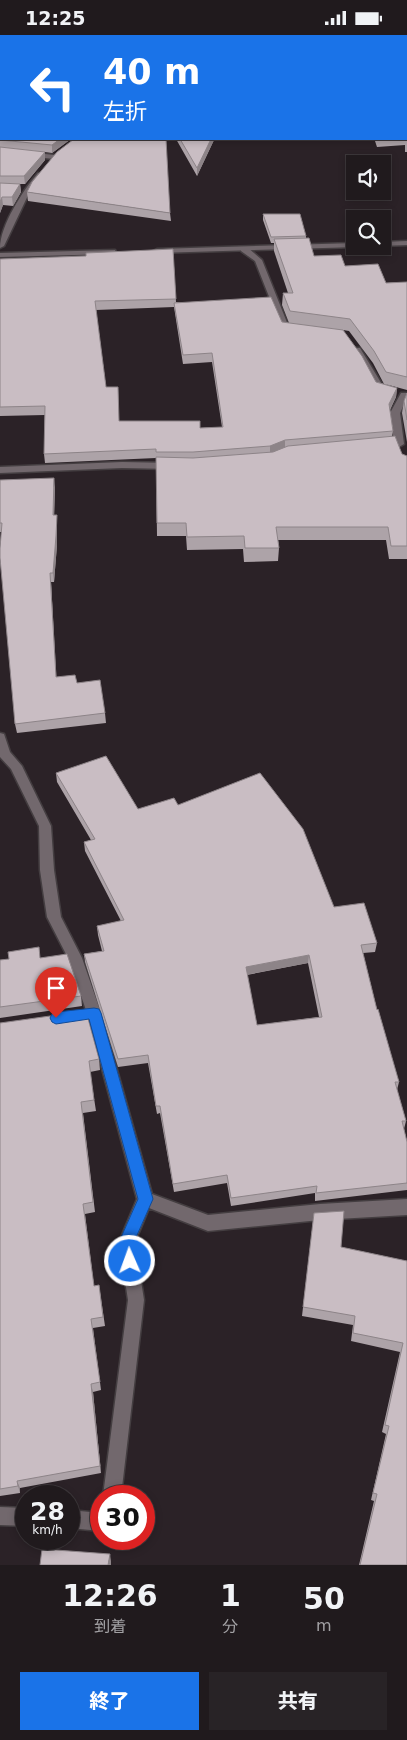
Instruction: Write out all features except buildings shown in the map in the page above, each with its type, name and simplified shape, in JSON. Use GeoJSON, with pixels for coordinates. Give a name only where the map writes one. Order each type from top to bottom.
{"type":"FeatureCollection","features":[{"type":"Feature","properties":{"kind":"street"},"geometry":{"type":"LineString","coordinates":[[0,151],[51,161],[28,188],[0,245]]}},
{"type":"Feature","properties":{"kind":"street"},"geometry":{"type":"LineString","coordinates":[[19,188],[28,188]]}},
{"type":"Feature","properties":{"kind":"street"},"geometry":{"type":"LineString","coordinates":[[391,244],[407,243]]}},
{"type":"Feature","properties":{"kind":"street"},"geometry":{"type":"LineString","coordinates":[[148,251],[346,245]]}},
{"type":"Feature","properties":{"kind":"street"},"geometry":{"type":"LineString","coordinates":[[244,249],[258,260],[285,327],[302,329]]}},
{"type":"Feature","properties":{"kind":"street"},"geometry":{"type":"LineString","coordinates":[[0,255],[120,252]]}},
{"type":"Feature","properties":{"kind":"street"},"geometry":{"type":"LineString","coordinates":[[351,342],[380,388],[405,395],[395,413],[401,448],[371,446]]}},
{"type":"Feature","properties":{"kind":"street"},"geometry":{"type":"LineString","coordinates":[[0,470],[122,465],[184,466]]}},
{"type":"Feature","properties":{"kind":"street"},"geometry":{"type":"LineString","coordinates":[[0,737],[2,754],[16,766],[45,826],[47,870],[54,917],[76,958],[94,1013],[145,1199],[127,1242],[136,1299],[113,1485]]}},
{"type":"Feature","properties":{"kind":"street"},"geometry":{"type":"LineString","coordinates":[[75,1016],[94,1013]]}},
{"type":"Feature","properties":{"kind":"street"},"geometry":{"type":"LineString","coordinates":[[145,1199],[208,1223],[407,1207]]}},
{"type":"Feature","properties":{"kind":"street"},"geometry":{"type":"LineString","coordinates":[[0,1516],[15,1517]]}},
{"type":"Feature","properties":{"kind":"route"},"geometry":{"type":"LineString","coordinates":[[56,1018],[94,1013],[145,1199],[127,1242],[130,1261]]}}]}
